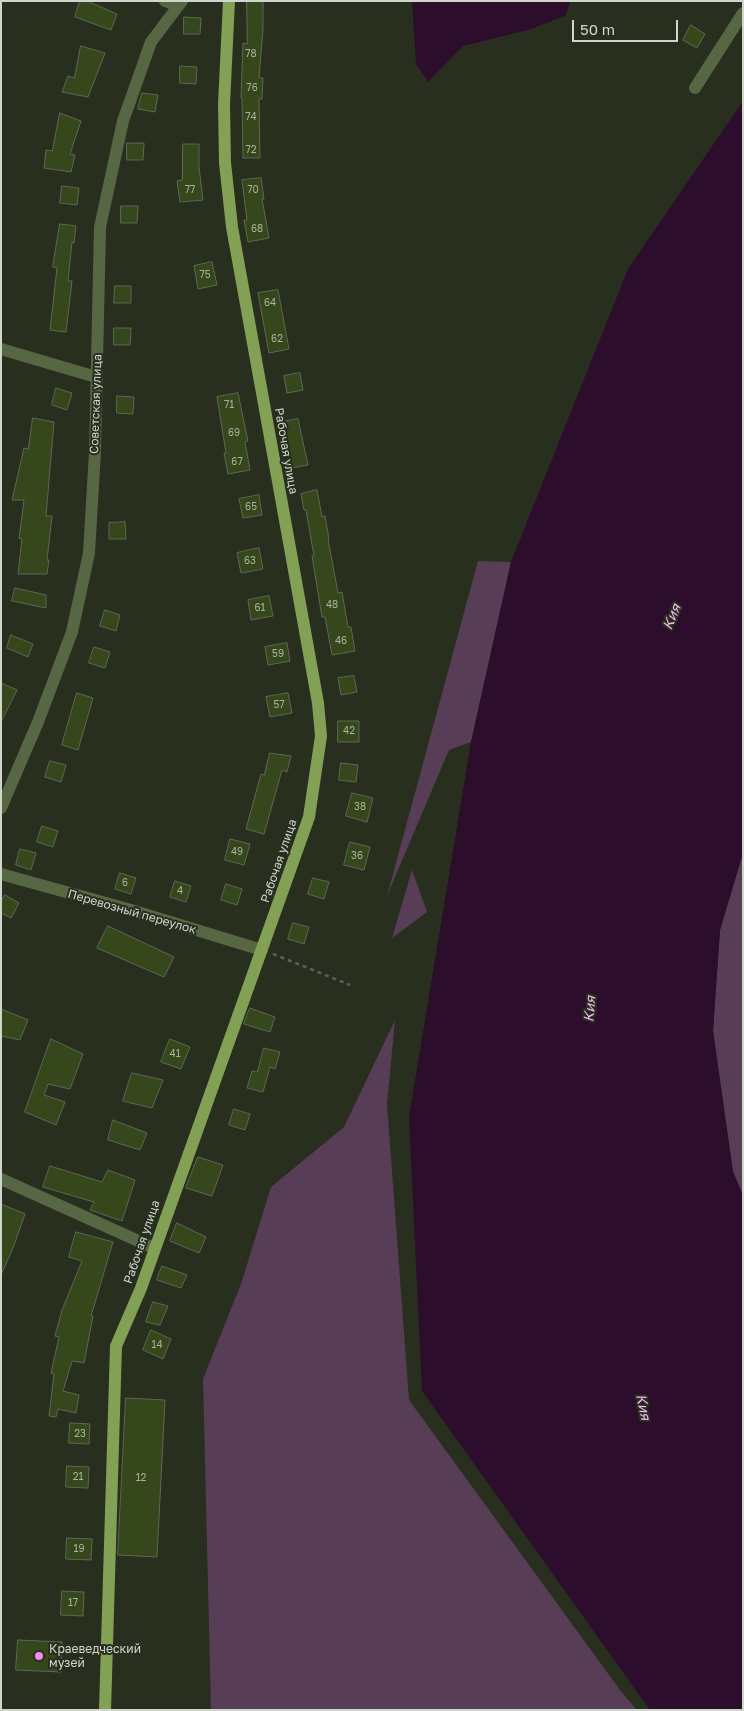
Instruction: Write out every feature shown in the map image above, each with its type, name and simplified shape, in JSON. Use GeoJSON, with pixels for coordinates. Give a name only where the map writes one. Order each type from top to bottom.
{"type":"FeatureCollection","features":[{"type":"Feature","properties":{"kind":"main road","name":"Рабочая улица"},"geometry":{"type":"LineString","coordinates":[[105,1710],[116,1346],[141,1288],[309,817],[321,736],[318,703],[232,227],[225,163],[224,104],[229,1]]}},
{"type":"Feature","properties":{"kind":"street"},"geometry":{"type":"LineString","coordinates":[[165,1],[180,3]]}},
{"type":"Feature","properties":{"kind":"street","name":"Советская улица"},"geometry":{"type":"LineString","coordinates":[[1,808],[38,722],[72,632],[89,553],[94,452],[100,227],[123,121],[151,42],[180,3]]}},
{"type":"Feature","properties":{"kind":"street"},"geometry":{"type":"LineString","coordinates":[[695,88],[743,13]]}},
{"type":"Feature","properties":{"kind":"street"},"geometry":{"type":"LineString","coordinates":[[1,349],[96,377]]}},
{"type":"Feature","properties":{"kind":"street","name":"Перевозный переулок"},"geometry":{"type":"LineString","coordinates":[[1,874],[130,910],[262,950]]}},
{"type":"Feature","properties":{"kind":"street"},"geometry":{"type":"LineString","coordinates":[[1,1180],[154,1248]]}},
{"type":"Feature","properties":{"kind":"path"},"geometry":{"type":"LineString","coordinates":[[262,950],[350,985]]}},
{"type":"Feature","properties":{"kind":"shaded area"},"geometry":{"type":"Polygon","coordinates":[[[478,561],[511,562],[471,742],[449,750],[387,896],[478,561]]]}},
{"type":"Feature","properties":{"kind":"shaded area"},"geometry":{"type":"Polygon","coordinates":[[[743,853],[743,1195],[733,1172],[713,1031],[720,930],[743,853]]]}},
{"type":"Feature","properties":{"kind":"shaded area"},"geometry":{"type":"Polygon","coordinates":[[[412,870],[427,912],[392,938],[412,870]]]}},
{"type":"Feature","properties":{"kind":"shaded area"},"geometry":{"type":"Polygon","coordinates":[[[395,1020],[387,1104],[409,1400],[620,1690],[637,1710],[211,1710],[203,1379],[241,1284],[271,1187],[344,1127],[395,1020]]]}},
{"type":"Feature","properties":{"kind":"water"},"geometry":{"type":"Polygon","coordinates":[[[412,1],[571,1],[565,16],[528,30],[463,46],[428,82],[416,64],[412,1]]]}},
{"type":"Feature","properties":{"kind":"water","name":"Кия"},"geometry":{"type":"Polygon","coordinates":[[[743,101],[743,853],[720,930],[713,1031],[733,1172],[743,1195],[743,1710],[650,1710],[422,1391],[409,1117],[471,742],[511,562],[628,269],[743,101]]]}},
{"type":"Feature","properties":{"kind":"building"},"geometry":{"type":"Polygon","coordinates":[[[80,1],[87,1],[117,14],[111,30],[75,17],[80,1]]]}},
{"type":"Feature","properties":{"kind":"building"},"geometry":{"type":"Polygon","coordinates":[[[247,1],[263,1],[259,78],[263,78],[262,99],[259,99],[260,158],[243,158],[241,98],[243,43],[247,44],[247,1]]]}},
{"type":"Feature","properties":{"kind":"building"},"geometry":{"type":"Polygon","coordinates":[[[184,17],[201,18],[200,34],[184,34],[184,17]]]}},
{"type":"Feature","properties":{"kind":"building"},"geometry":{"type":"Polygon","coordinates":[[[691,25],[705,34],[697,48],[683,40],[691,25]]]}},
{"type":"Feature","properties":{"kind":"building"},"geometry":{"type":"Polygon","coordinates":[[[81,46],[105,53],[88,97],[62,92],[68,76],[74,78],[81,46]]]}},
{"type":"Feature","properties":{"kind":"building"},"geometry":{"type":"Polygon","coordinates":[[[180,66],[197,67],[196,84],[180,83],[180,66]]]}},
{"type":"Feature","properties":{"kind":"building"},"geometry":{"type":"Polygon","coordinates":[[[142,93],[158,95],[155,112],[138,109],[142,93]]]}},
{"type":"Feature","properties":{"kind":"building"},"geometry":{"type":"Polygon","coordinates":[[[60,113],[81,121],[70,154],[75,155],[71,172],[44,168],[46,150],[52,151],[60,113]]]}},
{"type":"Feature","properties":{"kind":"building"},"geometry":{"type":"Polygon","coordinates":[[[127,143],[144,143],[143,160],[127,160],[127,143]]]}},
{"type":"Feature","properties":{"kind":"building"},"geometry":{"type":"Polygon","coordinates":[[[183,144],[199,144],[199,167],[203,200],[180,202],[177,181],[182,180],[183,144]]]}},
{"type":"Feature","properties":{"kind":"building"},"geometry":{"type":"Polygon","coordinates":[[[261,178],[264,199],[262,199],[269,238],[248,242],[244,220],[247,220],[242,180],[261,178]]]}},
{"type":"Feature","properties":{"kind":"building"},"geometry":{"type":"Polygon","coordinates":[[[62,186],[79,188],[77,205],[60,203],[62,186]]]}},
{"type":"Feature","properties":{"kind":"building"},"geometry":{"type":"Polygon","coordinates":[[[121,206],[138,206],[137,223],[121,223],[121,206]]]}},
{"type":"Feature","properties":{"kind":"building"},"geometry":{"type":"Polygon","coordinates":[[[60,224],[76,226],[74,243],[72,242],[68,281],[72,281],[66,332],[50,330],[57,268],[53,267],[60,224]]]}},
{"type":"Feature","properties":{"kind":"building"},"geometry":{"type":"Polygon","coordinates":[[[212,262],[217,285],[198,289],[194,266],[212,262]]]}},
{"type":"Feature","properties":{"kind":"building"},"geometry":{"type":"Polygon","coordinates":[[[115,286],[131,286],[131,303],[114,303],[115,286]]]}},
{"type":"Feature","properties":{"kind":"building"},"geometry":{"type":"Polygon","coordinates":[[[278,290],[289,349],[269,353],[258,293],[278,290]]]}},
{"type":"Feature","properties":{"kind":"building"},"geometry":{"type":"Polygon","coordinates":[[[114,328],[131,328],[130,345],[114,345],[114,328]]]}},
{"type":"Feature","properties":{"kind":"building"},"geometry":{"type":"Polygon","coordinates":[[[300,373],[303,390],[287,393],[284,376],[300,373]]]}},
{"type":"Feature","properties":{"kind":"building"},"geometry":{"type":"Polygon","coordinates":[[[56,388],[72,393],[67,410],[52,405],[56,388]]]}},
{"type":"Feature","properties":{"kind":"building"},"geometry":{"type":"Polygon","coordinates":[[[238,393],[248,441],[245,442],[250,470],[228,474],[217,397],[238,393]]]}},
{"type":"Feature","properties":{"kind":"building"},"geometry":{"type":"Polygon","coordinates":[[[117,396],[134,397],[133,414],[117,413],[117,396]]]}},
{"type":"Feature","properties":{"kind":"building"},"geometry":{"type":"Polygon","coordinates":[[[33,418],[54,422],[46,516],[52,516],[47,560],[49,560],[47,574],[18,574],[22,539],[19,538],[24,500],[12,500],[24,448],[28,449],[33,418]]]}},
{"type":"Feature","properties":{"kind":"building"},"geometry":{"type":"Polygon","coordinates":[[[298,419],[308,465],[291,468],[282,422],[298,419]]]}},
{"type":"Feature","properties":{"kind":"building"},"geometry":{"type":"Polygon","coordinates":[[[317,490],[322,517],[325,516],[338,593],[342,592],[348,627],[351,627],[355,651],[332,655],[325,617],[322,617],[312,556],[314,556],[306,510],[304,510],[301,494],[317,490]]]}},
{"type":"Feature","properties":{"kind":"building"},"geometry":{"type":"Polygon","coordinates":[[[259,495],[262,515],[243,518],[239,499],[259,495]]]}},
{"type":"Feature","properties":{"kind":"building"},"geometry":{"type":"Polygon","coordinates":[[[125,522],[126,539],[109,539],[109,523],[125,522]]]}},
{"type":"Feature","properties":{"kind":"building"},"geometry":{"type":"Polygon","coordinates":[[[259,548],[263,569],[241,573],[237,553],[259,548]]]}},
{"type":"Feature","properties":{"kind":"building"},"geometry":{"type":"Polygon","coordinates":[[[15,588],[46,595],[46,608],[12,601],[15,588]]]}},
{"type":"Feature","properties":{"kind":"building"},"geometry":{"type":"Polygon","coordinates":[[[269,596],[273,616],[251,620],[248,600],[269,596]]]}},
{"type":"Feature","properties":{"kind":"building"},"geometry":{"type":"Polygon","coordinates":[[[105,610],[120,615],[116,631],[100,626],[105,610]]]}},
{"type":"Feature","properties":{"kind":"building"},"geometry":{"type":"Polygon","coordinates":[[[11,635],[33,644],[28,657],[7,648],[11,635]]]}},
{"type":"Feature","properties":{"kind":"building"},"geometry":{"type":"Polygon","coordinates":[[[287,643],[290,661],[268,665],[265,647],[287,643]]]}},
{"type":"Feature","properties":{"kind":"building"},"geometry":{"type":"Polygon","coordinates":[[[94,647],[110,652],[105,668],[89,663],[94,647]]]}},
{"type":"Feature","properties":{"kind":"building"},"geometry":{"type":"Polygon","coordinates":[[[354,676],[357,692],[341,695],[338,678],[354,676]]]}},
{"type":"Feature","properties":{"kind":"building"},"geometry":{"type":"Polygon","coordinates":[[[1,683],[17,690],[1,722],[1,683]]]}},
{"type":"Feature","properties":{"kind":"building"},"geometry":{"type":"Polygon","coordinates":[[[77,693],[93,698],[78,750],[62,745],[77,693]]]}},
{"type":"Feature","properties":{"kind":"building"},"geometry":{"type":"Polygon","coordinates":[[[288,693],[292,713],[270,717],[266,697],[288,693]]]}},
{"type":"Feature","properties":{"kind":"building"},"geometry":{"type":"Polygon","coordinates":[[[338,721],[359,721],[359,742],[338,742],[338,721]]]}},
{"type":"Feature","properties":{"kind":"building"},"geometry":{"type":"Polygon","coordinates":[[[270,753],[291,756],[287,772],[282,770],[264,834],[246,829],[261,774],[264,775],[270,753]]]}},
{"type":"Feature","properties":{"kind":"building"},"geometry":{"type":"Polygon","coordinates":[[[50,761],[66,765],[61,782],[45,777],[50,761]]]}},
{"type":"Feature","properties":{"kind":"building"},"geometry":{"type":"Polygon","coordinates":[[[341,763],[358,765],[356,782],[339,780],[341,763]]]}},
{"type":"Feature","properties":{"kind":"building"},"geometry":{"type":"Polygon","coordinates":[[[352,793],[373,798],[367,822],[346,816],[352,793]]]}},
{"type":"Feature","properties":{"kind":"building"},"geometry":{"type":"Polygon","coordinates":[[[42,826],[58,831],[53,847],[37,842],[42,826]]]}},
{"type":"Feature","properties":{"kind":"building"},"geometry":{"type":"Polygon","coordinates":[[[230,839],[250,844],[244,865],[225,860],[230,839]]]}},
{"type":"Feature","properties":{"kind":"building"},"geometry":{"type":"Polygon","coordinates":[[[350,842],[370,847],[364,870],[344,865],[350,842]]]}},
{"type":"Feature","properties":{"kind":"building"},"geometry":{"type":"Polygon","coordinates":[[[20,849],[36,853],[31,870],[16,865],[20,849]]]}},
{"type":"Feature","properties":{"kind":"building"},"geometry":{"type":"Polygon","coordinates":[[[120,873],[136,878],[131,894],[115,889],[120,873]]]}},
{"type":"Feature","properties":{"kind":"building"},"geometry":{"type":"Polygon","coordinates":[[[313,878],[329,882],[324,899],[308,894],[313,878]]]}},
{"type":"Feature","properties":{"kind":"building"},"geometry":{"type":"Polygon","coordinates":[[[175,881],[191,886],[186,902],[170,897],[175,881]]]}},
{"type":"Feature","properties":{"kind":"building"},"geometry":{"type":"Polygon","coordinates":[[[226,884],[242,889],[237,905],[221,900],[226,884]]]}},
{"type":"Feature","properties":{"kind":"building"},"geometry":{"type":"Polygon","coordinates":[[[5,895],[19,903],[11,918],[1,913],[1,902],[5,895]]]}},
{"type":"Feature","properties":{"kind":"building"},"geometry":{"type":"Polygon","coordinates":[[[293,923],[309,927],[304,944],[288,939],[293,923]]]}},
{"type":"Feature","properties":{"kind":"building"},"geometry":{"type":"Polygon","coordinates":[[[108,926],[174,957],[164,977],[97,948],[108,926]]]}},
{"type":"Feature","properties":{"kind":"building"},"geometry":{"type":"Polygon","coordinates":[[[250,1008],[275,1017],[270,1032],[244,1024],[250,1008]]]}},
{"type":"Feature","properties":{"kind":"building"},"geometry":{"type":"Polygon","coordinates":[[[1,1009],[28,1020],[20,1040],[1,1036],[1,1009]]]}},
{"type":"Feature","properties":{"kind":"building"},"geometry":{"type":"Polygon","coordinates":[[[51,1039],[83,1054],[70,1089],[48,1084],[44,1095],[65,1102],[56,1125],[25,1112],[51,1039]]]}},
{"type":"Feature","properties":{"kind":"building"},"geometry":{"type":"Polygon","coordinates":[[[170,1039],[190,1047],[181,1069],[161,1062],[170,1039]]]}},
{"type":"Feature","properties":{"kind":"building"},"geometry":{"type":"Polygon","coordinates":[[[264,1048],[280,1052],[275,1069],[270,1067],[263,1092],[247,1088],[252,1071],[257,1072],[264,1048]]]}},
{"type":"Feature","properties":{"kind":"building"},"geometry":{"type":"Polygon","coordinates":[[[132,1073],[163,1080],[152,1108],[123,1101],[132,1073]]]}},
{"type":"Feature","properties":{"kind":"building"},"geometry":{"type":"Polygon","coordinates":[[[234,1109],[250,1114],[245,1130],[229,1125],[234,1109]]]}},
{"type":"Feature","properties":{"kind":"building"},"geometry":{"type":"Polygon","coordinates":[[[113,1120],[147,1133],[140,1150],[108,1140],[113,1120]]]}},
{"type":"Feature","properties":{"kind":"building"},"geometry":{"type":"Polygon","coordinates":[[[198,1157],[223,1165],[212,1196],[186,1188],[198,1157]]]}},
{"type":"Feature","properties":{"kind":"building"},"geometry":{"type":"Polygon","coordinates":[[[50,1166],[102,1182],[108,1170],[135,1180],[122,1221],[90,1210],[94,1202],[43,1187],[50,1166]]]}},
{"type":"Feature","properties":{"kind":"building"},"geometry":{"type":"Polygon","coordinates":[[[1,1204],[25,1214],[1,1275],[1,1204]]]}},
{"type":"Feature","properties":{"kind":"building"},"geometry":{"type":"Polygon","coordinates":[[[177,1223],[206,1237],[199,1253],[170,1241],[177,1223]]]}},
{"type":"Feature","properties":{"kind":"building"},"geometry":{"type":"Polygon","coordinates":[[[76,1232],[113,1242],[91,1316],[93,1316],[84,1363],[72,1361],[63,1391],[79,1395],[76,1413],[58,1409],[56,1417],[49,1416],[54,1374],[51,1373],[59,1337],[55,1336],[62,1310],[82,1261],[69,1257],[76,1232]]]}},
{"type":"Feature","properties":{"kind":"building"},"geometry":{"type":"Polygon","coordinates":[[[162,1266],[187,1275],[181,1288],[157,1280],[162,1266]]]}},
{"type":"Feature","properties":{"kind":"building"},"geometry":{"type":"Polygon","coordinates":[[[153,1302],[168,1306],[160,1325],[146,1322],[153,1302]]]}},
{"type":"Feature","properties":{"kind":"building"},"geometry":{"type":"Polygon","coordinates":[[[151,1330],[171,1339],[163,1359],[143,1350],[151,1330]]]}},
{"type":"Feature","properties":{"kind":"building"},"geometry":{"type":"Polygon","coordinates":[[[126,1398],[165,1400],[157,1557],[118,1555],[126,1398]]]}},
{"type":"Feature","properties":{"kind":"building"},"geometry":{"type":"Polygon","coordinates":[[[70,1423],[90,1424],[89,1444],[69,1443],[70,1423]]]}},
{"type":"Feature","properties":{"kind":"building"},"geometry":{"type":"Polygon","coordinates":[[[67,1466],[89,1467],[88,1488],[66,1487],[67,1466]]]}},
{"type":"Feature","properties":{"kind":"building"},"geometry":{"type":"Polygon","coordinates":[[[67,1538],[92,1539],[91,1560],[66,1559],[67,1538]]]}},
{"type":"Feature","properties":{"kind":"building"},"geometry":{"type":"Polygon","coordinates":[[[62,1591],[84,1592],[83,1616],[61,1615],[62,1591]]]}},
{"type":"Feature","properties":{"kind":"building","name":"Краеведческий музей"},"geometry":{"type":"Polygon","coordinates":[[[18,1640],[62,1642],[61,1672],[16,1670],[18,1640]]]}},
{"type":"Feature","properties":{"kind":"place","name":"Краеведческий музей"},"geometry":{"type":"Point","coordinates":[39,1656]}}]}
